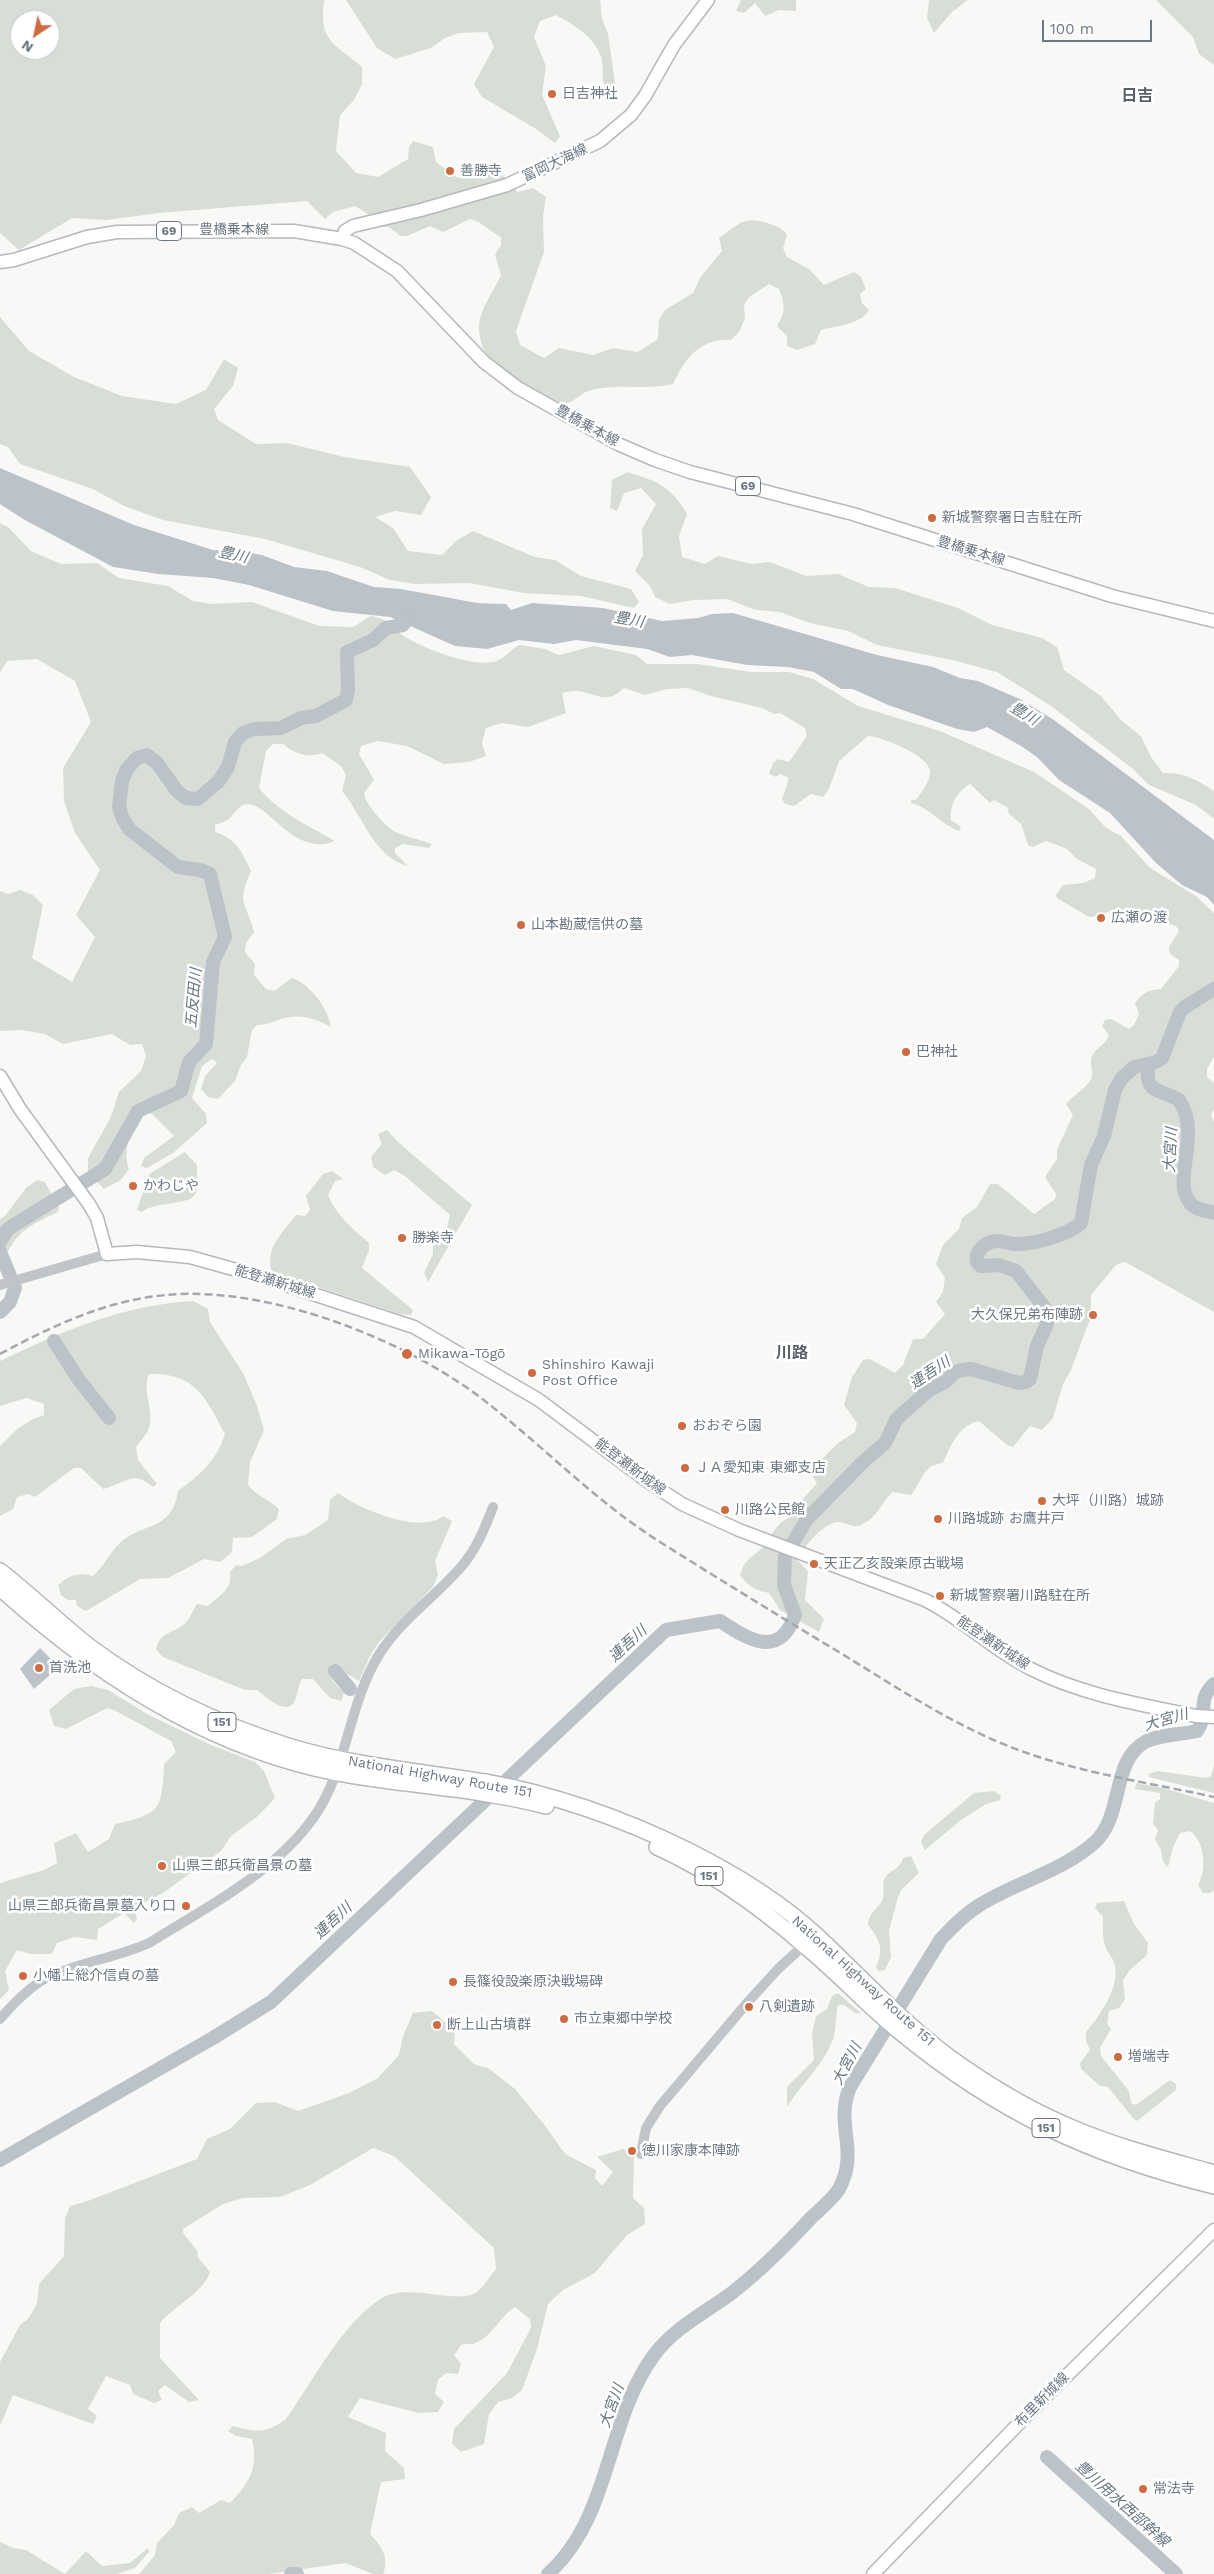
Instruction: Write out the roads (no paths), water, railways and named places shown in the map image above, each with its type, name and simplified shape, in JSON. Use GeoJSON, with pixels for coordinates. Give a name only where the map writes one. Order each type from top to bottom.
{"type":"FeatureCollection","features":[{"type":"Feature","properties":{"kind":"highway","name":"National Highway Route 151"},"geometry":{"type":"LineString","coordinates":[[0,1570],[86,1644],[141,1681],[196,1710],[337,1766]]}},
{"type":"Feature","properties":{"kind":"highway","name":"National Highway Route 151"},"geometry":{"type":"LineString","coordinates":[[0,1588],[40,1624],[90,1662],[173,1713],[242,1744],[337,1766],[480,1787],[603,1813],[666,1840],[735,1876],[810,1940],[902,2026],[974,2087],[1049,2129],[1123,2161],[1214,2186]]}},
{"type":"Feature","properties":{"kind":"highway","name":"National Highway Route 151"},"geometry":{"type":"LineString","coordinates":[[902,2026],[959,2064],[1045,2116],[1099,2139],[1214,2173]]}},
{"type":"Feature","properties":{"kind":"main road","name":"富岡大海線"},"geometry":{"type":"LineString","coordinates":[[342,239],[345,231],[353,226],[421,210],[507,185],[600,141],[631,116],[645,96],[674,45],[708,0]]}},
{"type":"Feature","properties":{"kind":"main road","name":"豊橋乗本線"},"geometry":{"type":"LineString","coordinates":[[0,262],[14,260],[87,236],[118,232],[287,231],[342,239],[354,243],[383,260],[397,271],[500,376],[618,444],[654,460],[690,472],[853,514],[1112,596],[1214,621]]}},
{"type":"Feature","properties":{"kind":"main road"},"geometry":{"type":"LineString","coordinates":[[0,1076],[20,1109],[83,1194],[97,1218],[106,1254]]}},
{"type":"Feature","properties":{"kind":"main road","name":"能登瀬新城線"},"geometry":{"type":"LineString","coordinates":[[106,1254],[137,1252],[190,1257],[258,1276],[414,1327],[550,1407],[667,1495],[701,1514],[932,1603],[1018,1662],[1064,1684],[1119,1700],[1206,1717]]}},
{"type":"Feature","properties":{"kind":"main road","name":"布里新城線"},"geometry":{"type":"LineString","coordinates":[[873,2574],[1028,2413],[1214,2230]]}},
{"type":"Feature","properties":{"kind":"street"},"geometry":{"type":"LineString","coordinates":[[3,1284],[106,1254]]}},
{"type":"Feature","properties":{"kind":"street"},"geometry":{"type":"LineString","coordinates":[[0,2019],[15,2002],[44,1979],[63,1971],[130,1951],[148,1943],[273,1861],[297,1840],[312,1821],[324,1800],[365,1682],[380,1652],[398,1630],[462,1566],[474,1548],[493,1507]]}},
{"type":"Feature","properties":{"kind":"street"},"geometry":{"type":"LineString","coordinates":[[641,2154],[646,2128],[660,2106],[747,2003],[810,1940]]}},
{"type":"Feature","properties":{"kind":"water","name":"豊川"},"geometry":{"type":"Polygon","coordinates":[[[0,468],[134,525],[213,550],[240,551],[262,555],[294,567],[327,571],[374,587],[401,589],[477,603],[506,604],[511,610],[532,603],[603,608],[662,621],[733,613],[877,655],[933,667],[960,678],[978,681],[1022,700],[1054,720],[1214,840],[1214,905],[1207,897],[1182,885],[1156,863],[1110,813],[1059,780],[1037,757],[987,727],[974,732],[957,729],[888,705],[853,689],[841,689],[814,672],[788,667],[747,665],[692,655],[670,657],[647,649],[576,640],[554,644],[519,640],[487,649],[455,646],[390,617],[333,611],[249,585],[213,578],[158,574],[113,567],[23,519],[0,504],[0,468]]]}},
{"type":"Feature","properties":{"kind":"water","name":"首洗池"},"geometry":{"type":"Polygon","coordinates":[[[40,1648],[59,1667],[34,1689],[20,1669],[40,1648]]]}},
{"type":"Feature","properties":{"kind":"waterway","name":"五反田川"},"geometry":{"type":"LineString","coordinates":[[0,1242],[7,1230],[14,1225],[105,1169],[138,1111],[181,1091],[189,1062],[206,1044],[213,962],[225,937],[210,874],[200,870],[178,867],[129,829],[119,807],[122,781],[127,769],[137,758],[147,755],[157,763],[177,791],[186,798],[198,799],[218,782],[228,767],[235,742],[243,733],[254,729],[281,728],[301,718],[316,716],[346,700],[348,690],[347,652],[373,640],[386,628],[403,625],[410,612]]}},
{"type":"Feature","properties":{"kind":"waterway","name":"連吾川"},"geometry":{"type":"LineString","coordinates":[[0,2160],[213,2038],[271,2002],[666,1630],[720,1621],[741,1634],[762,1642],[772,1641],[780,1637],[788,1629],[795,1615],[784,1585],[785,1556],[807,1519],[863,1462],[885,1443],[896,1420],[929,1390],[945,1382],[954,1373],[961,1370],[971,1369],[1019,1383],[1030,1379],[1037,1346],[1047,1324],[1044,1307],[1016,1271],[999,1265],[981,1266],[977,1262],[978,1253],[982,1247],[994,1241],[1014,1244],[1040,1241],[1059,1235],[1081,1223],[1091,1165],[1104,1136],[1115,1090],[1121,1079],[1134,1067],[1156,1062],[1162,1058],[1180,1012],[1214,989]]}},
{"type":"Feature","properties":{"kind":"waterway","name":"大宮川"},"geometry":{"type":"LineString","coordinates":[[1149,1064],[1148,1081],[1151,1086],[1179,1100],[1186,1114],[1188,1128],[1184,1172],[1186,1196],[1194,1207],[1214,1213]]}},
{"type":"Feature","properties":{"kind":"waterway","name":"五反田川"},"geometry":{"type":"LineString","coordinates":[[0,1252],[15,1288],[10,1302],[0,1312]]}},
{"type":"Feature","properties":{"kind":"waterway","name":"豊川用水西部幹線"},"geometry":{"type":"LineString","coordinates":[[54,1341],[79,1380],[109,1418]]}},
{"type":"Feature","properties":{"kind":"waterway","name":"豊川用水西部幹線"},"geometry":{"type":"LineString","coordinates":[[335,1671],[350,1689]]}},
{"type":"Feature","properties":{"kind":"waterway","name":"大宮川"},"geometry":{"type":"LineString","coordinates":[[548,2574],[569,2551],[585,2525],[597,2497],[626,2409],[638,2381],[654,2355],[681,2328],[733,2292],[753,2275],[839,2189],[845,2175],[847,2162],[844,2114],[850,2087],[941,1939],[978,1906],[1068,1861],[1095,1842],[1104,1831],[1110,1818],[1122,1775],[1134,1751],[1151,1739],[1197,1731],[1202,1719],[1205,1696],[1214,1684]]}},
{"type":"Feature","properties":{"kind":"waterway","name":"豊川用水西部幹線"},"geometry":{"type":"LineString","coordinates":[[1047,2457],[1176,2574]]}},
{"type":"Feature","properties":{"kind":"waterway","name":"大宮川"},"geometry":{"type":"LineString","coordinates":[[291,2574],[297,2574]]}},
{"type":"Feature","properties":{"kind":"railway"},"geometry":{"type":"LineString","coordinates":[[0,1354],[60,1324],[101,1308],[122,1302],[166,1295],[206,1294],[249,1299],[337,1322],[380,1339],[421,1359],[458,1381],[511,1422],[637,1527],[753,1600],[906,1693],[966,1727],[1008,1746],[1058,1763],[1110,1776],[1214,1797]]}},
{"type":"Feature","properties":{"kind":"place","name":"日吉神社"},"geometry":{"type":"Point","coordinates":[552,94]}},
{"type":"Feature","properties":{"kind":"place","name":"善勝寺"},"geometry":{"type":"Point","coordinates":[450,171]}},
{"type":"Feature","properties":{"kind":"place","name":"新城警察署日吉駐在所"},"geometry":{"type":"Point","coordinates":[932,518]}},
{"type":"Feature","properties":{"kind":"place","name":"広瀬の渡"},"geometry":{"type":"Point","coordinates":[1101,918]}},
{"type":"Feature","properties":{"kind":"place","name":"山本勘蔵信供の墓"},"geometry":{"type":"Point","coordinates":[521,925]}},
{"type":"Feature","properties":{"kind":"place","name":"巴神社"},"geometry":{"type":"Point","coordinates":[906,1052]}},
{"type":"Feature","properties":{"kind":"place","name":"かわじや"},"geometry":{"type":"Point","coordinates":[133,1186]}},
{"type":"Feature","properties":{"kind":"place","name":"勝楽寺"},"geometry":{"type":"Point","coordinates":[402,1238]}},
{"type":"Feature","properties":{"kind":"place","name":"大久保兄弟布陣跡"},"geometry":{"type":"Point","coordinates":[1093,1315]}},
{"type":"Feature","properties":{"kind":"place","name":"Mikawa-Tōgō"},"geometry":{"type":"Point","coordinates":[407,1354]}},
{"type":"Feature","properties":{"kind":"place","name":"Shinshiro Kawaji Post Office"},"geometry":{"type":"Point","coordinates":[532,1373]}},
{"type":"Feature","properties":{"kind":"place","name":"おおぞら園"},"geometry":{"type":"Point","coordinates":[682,1426]}},
{"type":"Feature","properties":{"kind":"place","name":"ＪＡ愛知東 東郷支店"},"geometry":{"type":"Point","coordinates":[685,1468]}},
{"type":"Feature","properties":{"kind":"place","name":"大坪（川路）城跡"},"geometry":{"type":"Point","coordinates":[1042,1501]}},
{"type":"Feature","properties":{"kind":"place","name":"川路公民館"},"geometry":{"type":"Point","coordinates":[725,1510]}},
{"type":"Feature","properties":{"kind":"place","name":"川路城跡 お鷹井戸"},"geometry":{"type":"Point","coordinates":[938,1519]}},
{"type":"Feature","properties":{"kind":"place","name":"天正乙亥設楽原古戦場"},"geometry":{"type":"Point","coordinates":[814,1564]}},
{"type":"Feature","properties":{"kind":"place","name":"新城警察署川路駐在所"},"geometry":{"type":"Point","coordinates":[940,1596]}},
{"type":"Feature","properties":{"kind":"place","name":"首洗池"},"geometry":{"type":"Point","coordinates":[39,1668]}},
{"type":"Feature","properties":{"kind":"place","name":"山県三郎兵衛昌景の墓"},"geometry":{"type":"Point","coordinates":[162,1866]}},
{"type":"Feature","properties":{"kind":"place","name":"山県三郎兵衛昌景墓入り口"},"geometry":{"type":"Point","coordinates":[186,1906]}},
{"type":"Feature","properties":{"kind":"place","name":"小幡上総介信貞の墓"},"geometry":{"type":"Point","coordinates":[23,1976]}},
{"type":"Feature","properties":{"kind":"place","name":"長篠役設楽原決戦場碑"},"geometry":{"type":"Point","coordinates":[453,1982]}},
{"type":"Feature","properties":{"kind":"place","name":"八剣遺跡"},"geometry":{"type":"Point","coordinates":[749,2007]}},
{"type":"Feature","properties":{"kind":"place","name":"市立東郷中学校"},"geometry":{"type":"Point","coordinates":[564,2019]}},
{"type":"Feature","properties":{"kind":"place","name":"断上山古墳群"},"geometry":{"type":"Point","coordinates":[437,2025]}},
{"type":"Feature","properties":{"kind":"place","name":"増端寺"},"geometry":{"type":"Point","coordinates":[1118,2057]}},
{"type":"Feature","properties":{"kind":"place","name":"徳川家康本陣跡"},"geometry":{"type":"Point","coordinates":[632,2151]}},
{"type":"Feature","properties":{"kind":"place","name":"常法寺"},"geometry":{"type":"Point","coordinates":[1143,2489]}},
{"type":"Feature","properties":{"kind":"district","name":"日吉"},"geometry":{"type":"Point","coordinates":[1137,96]}},
{"type":"Feature","properties":{"kind":"district","name":"川路"},"geometry":{"type":"Point","coordinates":[792,1353]}}]}
